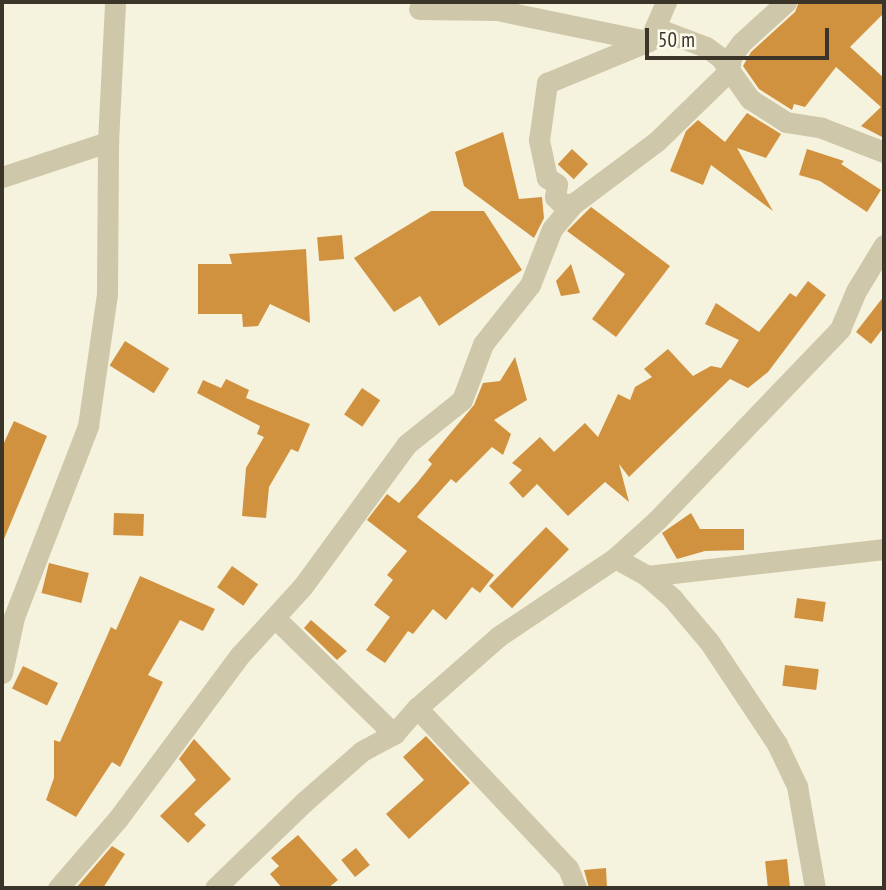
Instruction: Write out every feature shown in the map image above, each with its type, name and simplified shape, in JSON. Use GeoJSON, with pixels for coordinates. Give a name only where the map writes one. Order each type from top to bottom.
{"type":"FeatureCollection","features":[{"type":"Feature","properties":{"kind":"street"},"geometry":{"type":"LineString","coordinates":[[2,673],[14,617],[88,426],[107,294],[108,142],[115,2]]}},
{"type":"Feature","properties":{"kind":"street"},"geometry":{"type":"LineString","coordinates":[[573,204],[562,204],[555,197],[557,184],[547,178],[539,140],[547,83],[653,35],[666,2]]}},
{"type":"Feature","properties":{"kind":"street"},"geometry":{"type":"LineString","coordinates":[[276,619],[407,444],[462,400],[483,344],[530,285],[552,229],[573,204],[656,142],[729,71],[731,57],[741,43],[786,2]]}},
{"type":"Feature","properties":{"kind":"street"},"geometry":{"type":"LineString","coordinates":[[419,9],[497,10],[653,35],[706,47],[750,99],[786,122],[822,128],[884,152]]}},
{"type":"Feature","properties":{"kind":"street"},"geometry":{"type":"LineString","coordinates":[[2,177],[108,142]]}},
{"type":"Feature","properties":{"kind":"street"},"geometry":{"type":"LineString","coordinates":[[215,888],[304,802],[362,751],[394,734],[417,708],[499,636],[615,558],[718,460],[840,329],[856,291],[884,246]]}},
{"type":"Feature","properties":{"kind":"street"},"geometry":{"type":"LineString","coordinates":[[647,576],[884,549]]}},
{"type":"Feature","properties":{"kind":"street"},"geometry":{"type":"LineString","coordinates":[[615,558],[647,576],[710,643],[782,754],[803,810],[815,888]]}},
{"type":"Feature","properties":{"kind":"street"},"geometry":{"type":"LineString","coordinates":[[58,888],[117,820],[240,654],[275,615],[276,619],[394,734]]}},
{"type":"Feature","properties":{"kind":"street"},"geometry":{"type":"LineString","coordinates":[[417,708],[568,868],[576,888]]}},
{"type":"Feature","properties":{"kind":"building"},"geometry":{"type":"Polygon","coordinates":[[[799,2],[884,2],[884,13],[850,47],[884,78],[884,138],[861,126],[881,107],[836,67],[805,107],[794,104],[792,110],[759,89],[743,66],[751,52],[795,12],[799,2]]]}},
{"type":"Feature","properties":{"kind":"building"},"geometry":{"type":"Polygon","coordinates":[[[747,113],[781,134],[766,158],[737,148],[773,211],[711,165],[703,185],[670,171],[686,131],[698,120],[725,142],[747,113]]]}},
{"type":"Feature","properties":{"kind":"building"},"geometry":{"type":"Polygon","coordinates":[[[503,132],[519,199],[542,197],[544,218],[534,238],[464,186],[455,152],[503,132]]]}},
{"type":"Feature","properties":{"kind":"building"},"geometry":{"type":"Polygon","coordinates":[[[572,149],[588,164],[574,179],[558,164],[572,149]]]}},
{"type":"Feature","properties":{"kind":"building"},"geometry":{"type":"Polygon","coordinates":[[[807,149],[844,161],[841,164],[881,190],[867,212],[820,181],[799,175],[807,149]]]}},
{"type":"Feature","properties":{"kind":"building"},"geometry":{"type":"Polygon","coordinates":[[[591,207],[670,266],[616,337],[592,319],[625,274],[567,231],[591,207]]]}},
{"type":"Feature","properties":{"kind":"building"},"geometry":{"type":"Polygon","coordinates":[[[431,211],[484,211],[522,270],[439,326],[420,296],[394,312],[354,258],[431,211]]]}},
{"type":"Feature","properties":{"kind":"building"},"geometry":{"type":"Polygon","coordinates":[[[342,235],[344,259],[319,261],[317,237],[342,235]]]}},
{"type":"Feature","properties":{"kind":"building"},"geometry":{"type":"Polygon","coordinates":[[[306,249],[310,323],[270,304],[258,326],[243,327],[242,314],[198,314],[198,264],[232,264],[229,254],[306,249]]]}},
{"type":"Feature","properties":{"kind":"building"},"geometry":{"type":"Polygon","coordinates":[[[571,264],[580,293],[561,296],[556,281],[571,264]]]}},
{"type":"Feature","properties":{"kind":"building"},"geometry":{"type":"Polygon","coordinates":[[[808,281],[826,295],[768,372],[748,388],[730,379],[629,477],[619,464],[629,502],[605,482],[568,516],[537,484],[523,498],[509,483],[522,470],[512,463],[540,437],[554,452],[585,423],[598,437],[618,394],[630,400],[635,387],[652,377],[644,369],[668,349],[693,376],[711,366],[721,368],[739,340],[705,324],[716,303],[759,332],[790,293],[796,297],[808,281]]]}},
{"type":"Feature","properties":{"kind":"building"},"geometry":{"type":"Polygon","coordinates":[[[884,296],[884,327],[871,344],[856,332],[884,296]]]}},
{"type":"Feature","properties":{"kind":"building"},"geometry":{"type":"Polygon","coordinates":[[[125,341],[169,369],[154,393],[110,366],[125,341]]]}},
{"type":"Feature","properties":{"kind":"building"},"geometry":{"type":"Polygon","coordinates":[[[515,357],[527,400],[494,420],[511,434],[503,455],[492,447],[456,483],[451,479],[417,517],[494,575],[480,593],[472,587],[446,620],[433,609],[413,634],[408,631],[385,663],[366,650],[390,617],[374,605],[393,580],[387,575],[407,551],[367,520],[387,494],[399,503],[432,464],[428,460],[474,405],[483,383],[500,381],[515,357]]]}},
{"type":"Feature","properties":{"kind":"building"},"geometry":{"type":"Polygon","coordinates":[[[226,379],[249,390],[246,398],[310,424],[298,452],[291,449],[269,487],[266,518],[242,516],[246,468],[264,437],[257,434],[260,426],[197,393],[203,380],[221,388],[226,379]]]}},
{"type":"Feature","properties":{"kind":"building"},"geometry":{"type":"Polygon","coordinates":[[[362,388],[380,400],[362,427],[344,415],[362,388]]]}},
{"type":"Feature","properties":{"kind":"building"},"geometry":{"type":"Polygon","coordinates":[[[14,421],[47,436],[4,539],[2,447],[14,421]]]}},
{"type":"Feature","properties":{"kind":"building"},"geometry":{"type":"Polygon","coordinates":[[[114,513],[144,514],[143,536],[113,535],[114,513]]]}},
{"type":"Feature","properties":{"kind":"building"},"geometry":{"type":"Polygon","coordinates":[[[691,513],[700,529],[744,529],[744,550],[705,551],[677,559],[662,533],[691,513]]]}},
{"type":"Feature","properties":{"kind":"building"},"geometry":{"type":"Polygon","coordinates":[[[546,527],[569,549],[512,608],[489,586],[546,527]]]}},
{"type":"Feature","properties":{"kind":"building"},"geometry":{"type":"Polygon","coordinates":[[[49,563],[89,573],[81,603],[42,593],[49,563]]]}},
{"type":"Feature","properties":{"kind":"building"},"geometry":{"type":"Polygon","coordinates":[[[232,566],[258,584],[243,606],[217,587],[232,566]]]}},
{"type":"Feature","properties":{"kind":"building"},"geometry":{"type":"Polygon","coordinates":[[[140,576],[215,609],[203,631],[180,620],[148,675],[163,682],[120,767],[112,762],[76,817],[46,800],[54,778],[54,740],[60,742],[111,627],[116,630],[140,576]]]}},
{"type":"Feature","properties":{"kind":"building"},"geometry":{"type":"Polygon","coordinates":[[[797,598],[826,602],[823,622],[794,618],[797,598]]]}},
{"type":"Feature","properties":{"kind":"building"},"geometry":{"type":"Polygon","coordinates":[[[311,620],[347,651],[337,660],[304,628],[311,620]]]}},
{"type":"Feature","properties":{"kind":"building"},"geometry":{"type":"Polygon","coordinates":[[[785,665],[819,669],[816,690],[782,686],[785,665]]]}},
{"type":"Feature","properties":{"kind":"building"},"geometry":{"type":"Polygon","coordinates":[[[23,666],[58,683],[47,706],[12,688],[23,666]]]}},
{"type":"Feature","properties":{"kind":"building"},"geometry":{"type":"Polygon","coordinates":[[[426,736],[470,783],[409,839],[386,814],[424,780],[403,757],[426,736]]]}},
{"type":"Feature","properties":{"kind":"building"},"geometry":{"type":"Polygon","coordinates":[[[194,739],[231,779],[194,814],[206,825],[188,843],[160,816],[196,780],[179,759],[194,739]]]}},
{"type":"Feature","properties":{"kind":"building"},"geometry":{"type":"Polygon","coordinates":[[[298,835],[338,880],[328,888],[282,888],[270,874],[279,866],[271,858],[298,835]]]}},
{"type":"Feature","properties":{"kind":"building"},"geometry":{"type":"Polygon","coordinates":[[[112,846],[125,854],[103,888],[76,888],[112,846]]]}},
{"type":"Feature","properties":{"kind":"building"},"geometry":{"type":"Polygon","coordinates":[[[356,848],[370,865],[355,877],[341,860],[356,848]]]}},
{"type":"Feature","properties":{"kind":"building"},"geometry":{"type":"Polygon","coordinates":[[[787,859],[790,888],[768,888],[765,861],[787,859]]]}},
{"type":"Feature","properties":{"kind":"building"},"geometry":{"type":"Polygon","coordinates":[[[606,868],[607,888],[589,888],[584,870],[606,868]]]}}]}
